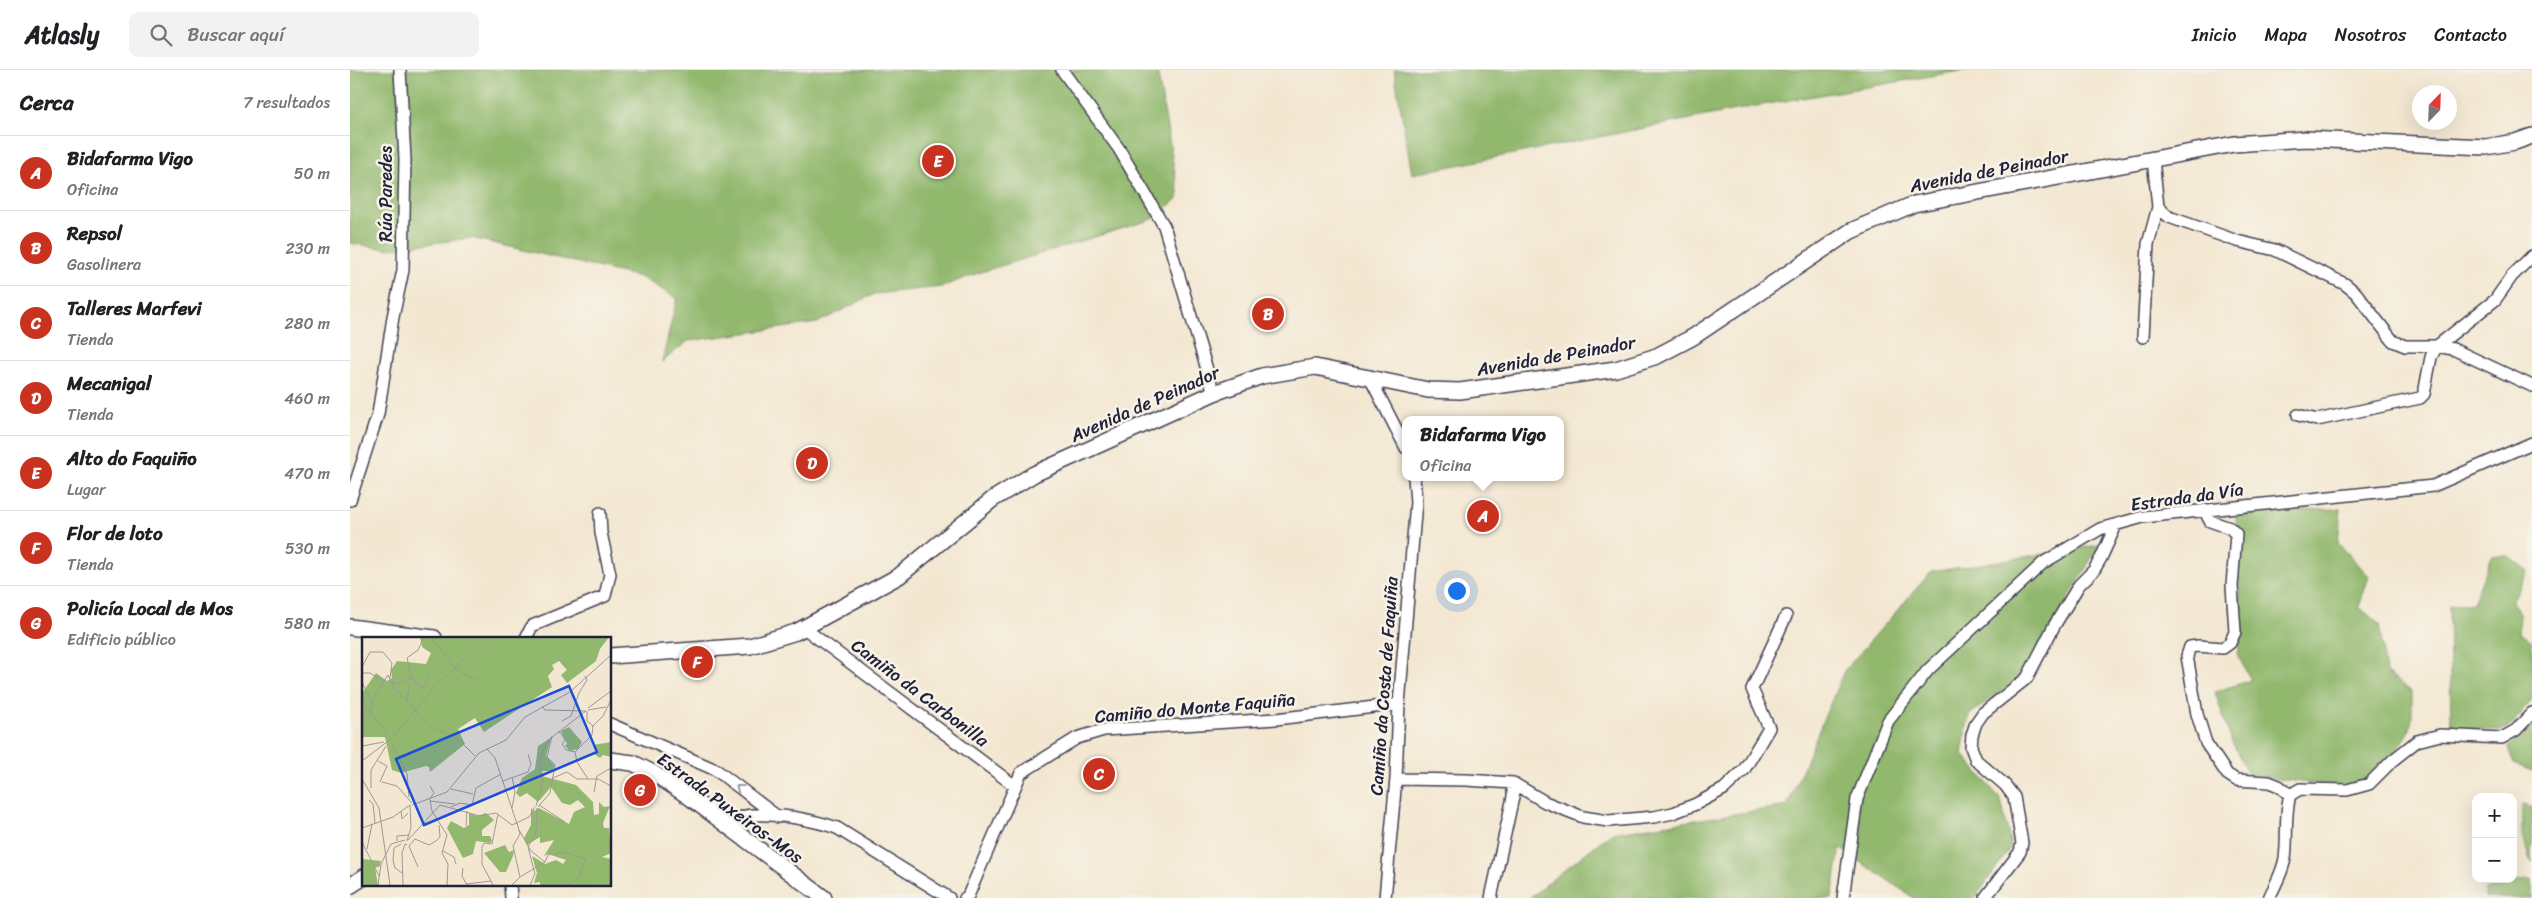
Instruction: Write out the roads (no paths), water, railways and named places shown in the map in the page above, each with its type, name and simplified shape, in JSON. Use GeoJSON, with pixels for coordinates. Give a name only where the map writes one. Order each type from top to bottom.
{"type":"FeatureCollection","features":[{"type":"Feature","properties":{"kind":"street","name":"Rúa Paredes"},"geometry":{"type":"LineString","coordinates":[[350,500],[378,414],[393,317],[403,270],[405,159],[400,70]]}},
{"type":"Feature","properties":{"kind":"street"},"geometry":{"type":"LineString","coordinates":[[1062,70],[1119,149],[1164,226],[1214,393]]}},
{"type":"Feature","properties":{"kind":"street","name":"Avenida de Peinador"},"geometry":{"type":"LineString","coordinates":[[611,656],[750,646],[804,628],[899,576],[993,498],[1034,474],[1214,393],[1262,376],[1315,367],[1369,376],[1428,390],[1460,391],[1616,369],[1657,356],[1693,337],[1851,231],[1914,204],[2234,144],[2306,138],[2486,147],[2516,142],[2532,136]]}},
{"type":"Feature","properties":{"kind":"street"},"geometry":{"type":"LineString","coordinates":[[2143,337],[2148,244],[2158,207],[2153,159]]}},
{"type":"Feature","properties":{"kind":"street"},"geometry":{"type":"LineString","coordinates":[[2158,207],[2169,217],[2237,240],[2276,250],[2344,284],[2356,293],[2393,341],[2404,346],[2437,346],[2453,349],[2532,386]]}},
{"type":"Feature","properties":{"kind":"street"},"geometry":{"type":"LineString","coordinates":[[2298,415],[2317,420],[2420,398],[2424,394],[2431,357],[2437,346],[2495,300],[2512,276],[2532,256]]}},
{"type":"Feature","properties":{"kind":"street"},"geometry":{"type":"LineString","coordinates":[[1369,376],[1402,440]]}},
{"type":"Feature","properties":{"kind":"street","name":"Estrada da Vía"},"geometry":{"type":"LineString","coordinates":[[1843,898],[1857,799],[1888,721],[1928,670],[2043,563],[2100,530],[2143,517],[2433,486],[2532,443]]}},
{"type":"Feature","properties":{"kind":"street","name":"Camiño da Costa de Faquiña"},"geometry":{"type":"LineString","coordinates":[[1385,898],[1396,779],[1399,704],[1416,502],[1414,481]]}},
{"type":"Feature","properties":{"kind":"street"},"geometry":{"type":"LineString","coordinates":[[2205,510],[2210,521],[2230,528],[2236,534],[2232,586],[2235,632],[2230,643],[2222,648],[2198,646],[2190,648],[2187,656],[2197,714],[2206,743],[2227,774],[2236,780],[2269,782],[2279,786],[2290,795]]}},
{"type":"Feature","properties":{"kind":"street"},"geometry":{"type":"LineString","coordinates":[[526,637],[532,626],[605,596],[610,574],[601,532],[600,513]]}},
{"type":"Feature","properties":{"kind":"street"},"geometry":{"type":"LineString","coordinates":[[1985,898],[2020,852],[2022,843],[2014,797],[2005,785],[1976,760],[1971,747],[1976,724],[1988,708],[2027,678],[2054,626],[2079,585],[2094,570],[2101,558],[2116,525]]}},
{"type":"Feature","properties":{"kind":"street"},"geometry":{"type":"LineString","coordinates":[[1396,779],[1513,783],[1546,802],[1583,817],[1608,821],[1673,813],[1696,804],[1724,789],[1744,770],[1757,752],[1769,728],[1752,689],[1786,616]]}},
{"type":"Feature","properties":{"kind":"street"},"geometry":{"type":"LineString","coordinates":[[353,626],[426,637]]}},
{"type":"Feature","properties":{"kind":"street","name":"Camiño da Carbonilla"},"geometry":{"type":"LineString","coordinates":[[804,628],[1015,786]]}},
{"type":"Feature","properties":{"kind":"street","name":"Camiño do Monte Faquiña"},"geometry":{"type":"LineString","coordinates":[[965,898],[968,896],[1021,773],[1077,738],[1104,730],[1276,719],[1399,704]]}},
{"type":"Feature","properties":{"kind":"street"},"geometry":{"type":"LineString","coordinates":[[2269,898],[2281,874],[2285,858],[2286,810],[2290,795],[2300,789],[2347,790],[2369,784],[2393,760],[2417,741],[2440,735],[2502,738],[2516,730],[2532,713]]}},
{"type":"Feature","properties":{"kind":"street"},"geometry":{"type":"LineString","coordinates":[[611,724],[716,770],[778,817]]}},
{"type":"Feature","properties":{"kind":"street","name":"Estrada Puxeiros-Mos"},"geometry":{"type":"LineString","coordinates":[[611,760],[633,763],[653,773],[824,898]]}},
{"type":"Feature","properties":{"kind":"street"},"geometry":{"type":"LineString","coordinates":[[1491,898],[1513,797],[1513,783]]}},
{"type":"Feature","properties":{"kind":"street"},"geometry":{"type":"LineString","coordinates":[[728,826],[737,819],[751,814],[817,821],[837,828],[948,898]]}},
{"type":"Feature","properties":{"kind":"street"},"geometry":{"type":"LineString","coordinates":[[350,886],[362,878]]}},
{"type":"Feature","properties":{"kind":"place","name":"Alto do Faquiño"},"geometry":{"type":"Point","coordinates":[938,161]}},
{"type":"Feature","properties":{"kind":"place","name":"Repsol"},"geometry":{"type":"Point","coordinates":[1268,314]}},
{"type":"Feature","properties":{"kind":"place","name":"Mecanigal"},"geometry":{"type":"Point","coordinates":[812,463]}},
{"type":"Feature","properties":{"kind":"place","name":"Bidafarma Vigo"},"geometry":{"type":"Point","coordinates":[1483,516]}},
{"type":"Feature","properties":{"kind":"place","name":"Flor de loto"},"geometry":{"type":"Point","coordinates":[697,662]}},
{"type":"Feature","properties":{"kind":"place","name":"Talleres Marfevi"},"geometry":{"type":"Point","coordinates":[1099,774]}},
{"type":"Feature","properties":{"kind":"place","name":"Policía Local de Mos"},"geometry":{"type":"Point","coordinates":[640,790]}}]}
